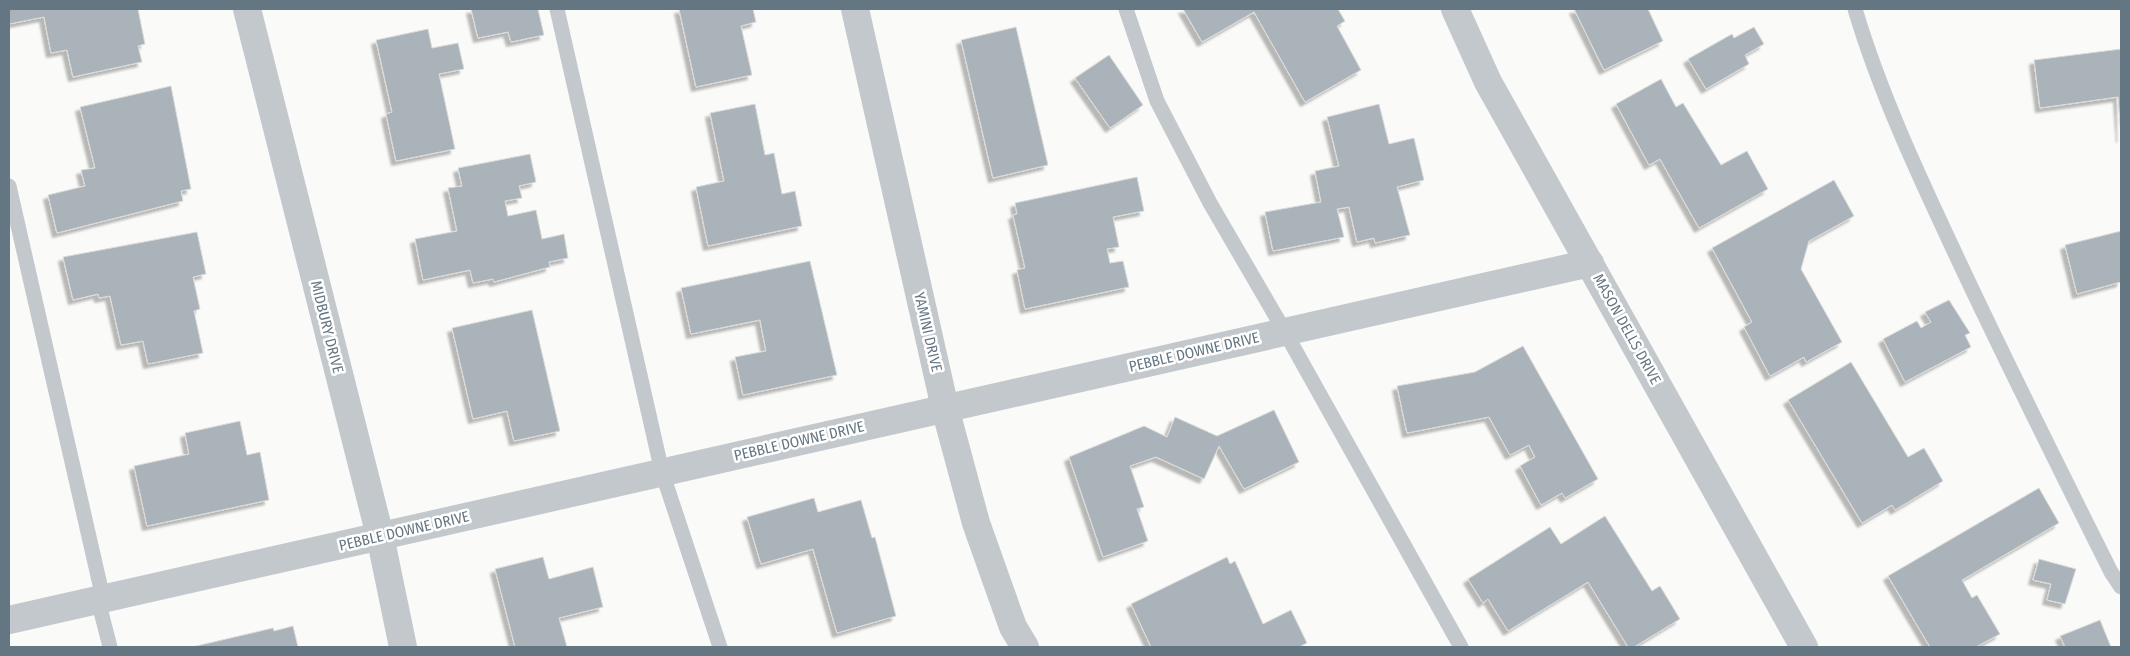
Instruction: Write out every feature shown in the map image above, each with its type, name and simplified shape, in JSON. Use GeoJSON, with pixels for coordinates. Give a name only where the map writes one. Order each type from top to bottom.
{"type":"FeatureCollection","features":[{"type":"Feature","properties":{"kind":"street","name":"MIDBURY DRIVE"},"geometry":{"type":"LineString","coordinates":[[247,9],[380,536],[403,647]]}},
{"type":"Feature","properties":{"kind":"street","name":"YAMINI DRIVE"},"geometry":{"type":"LineString","coordinates":[[855,9],[945,408],[976,523],[1013,627],[1025,647]]}},
{"type":"Feature","properties":{"kind":"street","name":"MASON DELLS DRIVE"},"geometry":{"type":"LineString","coordinates":[[1455,9],[1488,82],[1804,647]]}},
{"type":"Feature","properties":{"kind":"street","name":"PEBBLE DOWNE DRIVE"},"geometry":{"type":"LineString","coordinates":[[9,620],[1590,263]]}},
{"type":"Feature","properties":{"kind":"lane"},"geometry":{"type":"LineString","coordinates":[[557,9],[662,472],[720,647]]}},
{"type":"Feature","properties":{"kind":"lane"},"geometry":{"type":"LineString","coordinates":[[1126,9],[1157,101],[1210,203],[1285,332],[1461,647]]}},
{"type":"Feature","properties":{"kind":"lane"},"geometry":{"type":"LineString","coordinates":[[1855,9],[1865,43],[1914,166],[2046,441],[2111,572],[2121,587]]}},
{"type":"Feature","properties":{"kind":"lane"},"geometry":{"type":"LineString","coordinates":[[9,186],[110,647]]}},
{"type":"Feature","properties":{"kind":"building"},"geometry":{"type":"Polygon","coordinates":[[[9,9],[138,9],[145,44],[138,46],[142,62],[73,77],[67,50],[51,53],[44,17],[9,24],[9,9]]]}},
{"type":"Feature","properties":{"kind":"building"},"geometry":{"type":"Polygon","coordinates":[[[471,9],[538,9],[544,35],[511,42],[508,32],[478,38],[471,9]]]}},
{"type":"Feature","properties":{"kind":"building"},"geometry":{"type":"Polygon","coordinates":[[[679,9],[753,9],[756,22],[741,26],[752,75],[696,87],[679,9]]]}},
{"type":"Feature","properties":{"kind":"building"},"geometry":{"type":"Polygon","coordinates":[[[1183,9],[1338,9],[1345,21],[1337,26],[1361,70],[1305,102],[1254,12],[1202,42],[1183,9]]]}},
{"type":"Feature","properties":{"kind":"building"},"geometry":{"type":"Polygon","coordinates":[[[1574,9],[1648,9],[1663,41],[1604,70],[1574,9]]]}},
{"type":"Feature","properties":{"kind":"building"},"geometry":{"type":"Polygon","coordinates":[[[1016,27],[1048,165],[993,178],[961,40],[1016,27]]]}},
{"type":"Feature","properties":{"kind":"building"},"geometry":{"type":"Polygon","coordinates":[[[1754,27],[1764,44],[1745,55],[1749,64],[1706,89],[1688,59],[1732,34],[1734,38],[1754,27]]]}},
{"type":"Feature","properties":{"kind":"building"},"geometry":{"type":"Polygon","coordinates":[[[428,29],[432,48],[458,43],[464,69],[439,74],[455,149],[396,161],[386,114],[392,112],[376,40],[428,29]]]}},
{"type":"Feature","properties":{"kind":"building"},"geometry":{"type":"Polygon","coordinates":[[[2121,49],[2121,138],[2118,97],[2040,108],[2034,60],[2121,49]]]}},
{"type":"Feature","properties":{"kind":"building"},"geometry":{"type":"Polygon","coordinates":[[[1109,55],[1143,105],[1110,128],[1075,78],[1109,55]]]}},
{"type":"Feature","properties":{"kind":"building"},"geometry":{"type":"Polygon","coordinates":[[[1661,79],[1676,107],[1683,103],[1721,165],[1747,151],[1768,189],[1699,228],[1660,159],[1649,165],[1616,104],[1661,79]]]}},
{"type":"Feature","properties":{"kind":"building"},"geometry":{"type":"Polygon","coordinates":[[[171,86],[191,189],[181,191],[183,201],[57,233],[48,195],[85,186],[81,170],[95,168],[80,107],[171,86]]]}},
{"type":"Feature","properties":{"kind":"building"},"geometry":{"type":"Polygon","coordinates":[[[755,104],[765,155],[774,153],[782,194],[795,191],[802,226],[708,246],[696,187],[724,181],[710,113],[755,104]]]}},
{"type":"Feature","properties":{"kind":"building"},"geometry":{"type":"Polygon","coordinates":[[[1379,104],[1389,144],[1414,138],[1424,180],[1397,187],[1410,235],[1375,243],[1374,238],[1357,242],[1349,207],[1337,209],[1344,237],[1273,251],[1265,212],[1321,202],[1315,171],[1339,166],[1327,117],[1379,104]]]}},
{"type":"Feature","properties":{"kind":"building"},"geometry":{"type":"Polygon","coordinates":[[[530,154],[536,182],[519,186],[522,198],[505,201],[508,216],[536,210],[542,239],[564,234],[568,258],[549,262],[550,267],[494,282],[493,279],[473,283],[470,270],[423,280],[415,239],[457,231],[448,188],[462,186],[458,168],[530,154]]]}},
{"type":"Feature","properties":{"kind":"building"},"geometry":{"type":"Polygon","coordinates":[[[1137,177],[1144,211],[1113,217],[1119,247],[1107,249],[1110,263],[1123,261],[1129,287],[1025,309],[1017,270],[1025,268],[1013,215],[1017,214],[1015,203],[1137,177]]]}},
{"type":"Feature","properties":{"kind":"building"},"geometry":{"type":"Polygon","coordinates":[[[1834,180],[1854,216],[1809,241],[1801,269],[1842,342],[1806,362],[1804,357],[1770,376],[1744,327],[1752,322],[1712,248],[1834,180]]]}},
{"type":"Feature","properties":{"kind":"building"},"geometry":{"type":"Polygon","coordinates":[[[2121,231],[2121,282],[2077,294],[2065,245],[2121,231]]]}},
{"type":"Feature","properties":{"kind":"building"},"geometry":{"type":"Polygon","coordinates":[[[197,232],[206,274],[193,277],[200,309],[194,311],[203,353],[148,364],[143,341],[121,345],[110,296],[99,298],[98,294],[73,300],[63,257],[197,232]]]}},
{"type":"Feature","properties":{"kind":"building"},"geometry":{"type":"Polygon","coordinates":[[[810,261],[837,375],[743,395],[735,357],[766,351],[760,320],[691,334],[681,288],[810,261]]]}},
{"type":"Feature","properties":{"kind":"building"},"geometry":{"type":"Polygon","coordinates":[[[1949,300],[1970,333],[1965,335],[1971,347],[1905,382],[1883,339],[1917,321],[1921,328],[1931,322],[1925,312],[1949,300]]]}},
{"type":"Feature","properties":{"kind":"building"},"geometry":{"type":"Polygon","coordinates":[[[532,310],[560,431],[514,441],[507,411],[473,419],[452,328],[532,310]]]}},
{"type":"Feature","properties":{"kind":"building"},"geometry":{"type":"Polygon","coordinates":[[[1523,346],[1598,479],[1565,498],[1562,493],[1541,505],[1520,466],[1535,457],[1529,445],[1510,455],[1489,417],[1407,433],[1397,386],[1475,372],[1523,346]]]}},
{"type":"Feature","properties":{"kind":"building"},"geometry":{"type":"Polygon","coordinates":[[[1851,362],[1908,457],[1924,448],[1943,481],[1895,510],[1892,505],[1862,523],[1788,400],[1851,362]]]}},
{"type":"Feature","properties":{"kind":"building"},"geometry":{"type":"Polygon","coordinates":[[[1274,410],[1299,462],[1244,489],[1219,446],[1204,479],[1156,457],[1130,466],[1144,507],[1137,509],[1148,541],[1103,557],[1069,457],[1144,426],[1167,437],[1175,417],[1217,436],[1274,410]]]}},
{"type":"Feature","properties":{"kind":"building"},"geometry":{"type":"Polygon","coordinates":[[[240,421],[247,455],[260,452],[269,500],[147,526],[134,466],[189,454],[185,433],[240,421]]]}},
{"type":"Feature","properties":{"kind":"building"},"geometry":{"type":"Polygon","coordinates":[[[2039,488],[2059,523],[1962,580],[1972,598],[1977,595],[2000,634],[1976,647],[1930,647],[1888,576],[2039,488]]]}},
{"type":"Feature","properties":{"kind":"building"},"geometry":{"type":"Polygon","coordinates":[[[814,498],[818,512],[861,500],[872,538],[875,537],[896,616],[837,633],[813,549],[761,564],[747,517],[814,498]]]}},
{"type":"Feature","properties":{"kind":"building"},"geometry":{"type":"Polygon","coordinates":[[[1605,516],[1652,591],[1660,586],[1680,619],[1634,647],[1628,647],[1588,582],[1508,631],[1488,599],[1483,603],[1468,579],[1550,527],[1561,544],[1605,516]]]}},
{"type":"Feature","properties":{"kind":"building"},"geometry":{"type":"Polygon","coordinates":[[[543,557],[549,579],[593,567],[603,607],[559,618],[567,647],[515,647],[495,569],[543,557]]]}},
{"type":"Feature","properties":{"kind":"building"},"geometry":{"type":"Polygon","coordinates":[[[1227,557],[1230,564],[1235,561],[1263,624],[1291,610],[1307,643],[1299,647],[1151,647],[1131,604],[1227,557]]]}},
{"type":"Feature","properties":{"kind":"building"},"geometry":{"type":"Polygon","coordinates":[[[2039,559],[2076,569],[2065,604],[2047,600],[2051,584],[2033,580],[2039,559]]]}},
{"type":"Feature","properties":{"kind":"building"},"geometry":{"type":"Polygon","coordinates":[[[2100,620],[2111,647],[2065,647],[2060,636],[2100,620]]]}},
{"type":"Feature","properties":{"kind":"building"},"geometry":{"type":"Polygon","coordinates":[[[293,626],[298,647],[192,647],[273,628],[274,631],[293,626]]]}}]}
